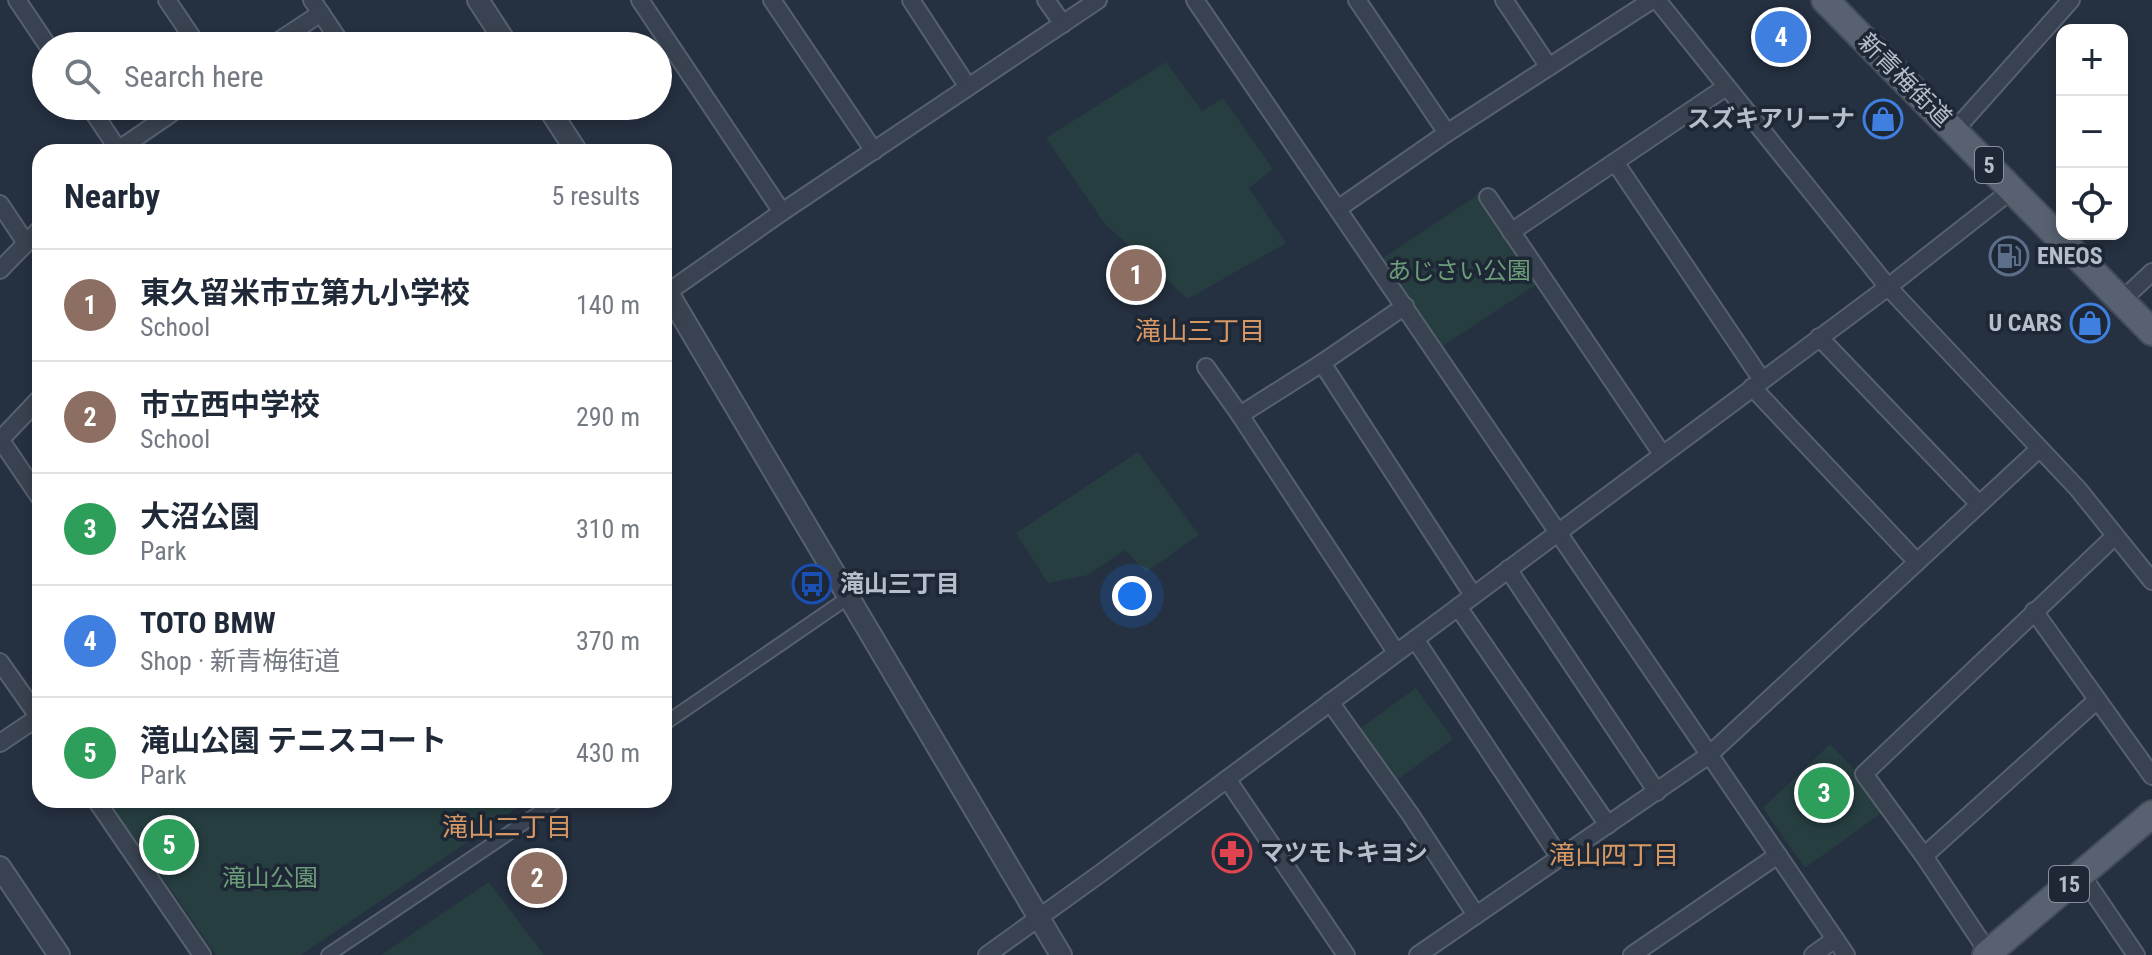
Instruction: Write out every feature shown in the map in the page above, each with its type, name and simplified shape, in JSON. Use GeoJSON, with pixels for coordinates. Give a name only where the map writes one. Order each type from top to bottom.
{"type":"FeatureCollection","features":[{"type":"Feature","properties":{"kind":"main road","name":"新青梅街道"},"geometry":{"type":"LineString","coordinates":[[1825,0],[2152,332]]}},
{"type":"Feature","properties":{"kind":"main road","name":"15"},"geometry":{"type":"LineString","coordinates":[[1988,954],[2152,814]]}},
{"type":"Feature","properties":{"kind":"street"},"geometry":{"type":"LineString","coordinates":[[17,0],[39,32]]}},
{"type":"Feature","properties":{"kind":"street"},"geometry":{"type":"LineString","coordinates":[[167,0],[189,32]]}},
{"type":"Feature","properties":{"kind":"street"},"geometry":{"type":"LineString","coordinates":[[478,0],[499,32]]}},
{"type":"Feature","properties":{"kind":"street"},"geometry":{"type":"LineString","coordinates":[[640,0],[661,32]]}},
{"type":"Feature","properties":{"kind":"street"},"geometry":{"type":"LineString","coordinates":[[772,0],[874,151]]}},
{"type":"Feature","properties":{"kind":"street"},"geometry":{"type":"LineString","coordinates":[[911,0],[968,87]]}},
{"type":"Feature","properties":{"kind":"street"},"geometry":{"type":"LineString","coordinates":[[1046,0],[1063,24]]}},
{"type":"Feature","properties":{"kind":"street"},"geometry":{"type":"LineString","coordinates":[[672,286],[1098,0]]}},
{"type":"Feature","properties":{"kind":"street"},"geometry":{"type":"LineString","coordinates":[[1195,0],[1846,955]]}},
{"type":"Feature","properties":{"kind":"street"},"geometry":{"type":"LineString","coordinates":[[1357,0],[1447,133]]}},
{"type":"Feature","properties":{"kind":"street"},"geometry":{"type":"LineString","coordinates":[[1504,0],[1549,67]]}},
{"type":"Feature","properties":{"kind":"street"},"geometry":{"type":"LineString","coordinates":[[1339,208],[1447,133],[1655,0],[1888,287],[2078,489],[2152,581]]}},
{"type":"Feature","properties":{"kind":"street"},"geometry":{"type":"LineString","coordinates":[[1955,130],[2071,0]]}},
{"type":"Feature","properties":{"kind":"street"},"geometry":{"type":"LineString","coordinates":[[287,32],[316,6],[334,32]]}},
{"type":"Feature","properties":{"kind":"street"},"geometry":{"type":"LineString","coordinates":[[672,48],[782,212]]}},
{"type":"Feature","properties":{"kind":"street"},"geometry":{"type":"LineString","coordinates":[[1511,232],[1726,87]]}},
{"type":"Feature","properties":{"kind":"street"},"geometry":{"type":"LineString","coordinates":[[98,120],[113,144]]}},
{"type":"Feature","properties":{"kind":"street"},"geometry":{"type":"LineString","coordinates":[[128,144],[162,120]]}},
{"type":"Feature","properties":{"kind":"street"},"geometry":{"type":"LineString","coordinates":[[556,120],[572,144]]}},
{"type":"Feature","properties":{"kind":"street"},"geometry":{"type":"LineString","coordinates":[[1615,162],[1757,384],[1917,562]]}},
{"type":"Feature","properties":{"kind":"street"},"geometry":{"type":"LineString","coordinates":[[987,955],[1888,287],[2013,189]]}},
{"type":"Feature","properties":{"kind":"street"},"geometry":{"type":"LineString","coordinates":[[1488,197],[1662,454]]}},
{"type":"Feature","properties":{"kind":"street"},"geometry":{"type":"LineString","coordinates":[[0,204],[26,243]]}},
{"type":"Feature","properties":{"kind":"street"},"geometry":{"type":"LineString","coordinates":[[0,270],[32,237]]}},
{"type":"Feature","properties":{"kind":"street"},"geometry":{"type":"LineString","coordinates":[[2121,301],[2152,272]]}},
{"type":"Feature","properties":{"kind":"street"},"geometry":{"type":"LineString","coordinates":[[672,303],[1061,955]]}},
{"type":"Feature","properties":{"kind":"street"},"geometry":{"type":"LineString","coordinates":[[1240,415],[1405,306]]}},
{"type":"Feature","properties":{"kind":"street"},"geometry":{"type":"LineString","coordinates":[[1819,337],[1979,504]]}},
{"type":"Feature","properties":{"kind":"street"},"geometry":{"type":"LineString","coordinates":[[1322,363],[1473,595]]}},
{"type":"Feature","properties":{"kind":"street"},"geometry":{"type":"LineString","coordinates":[[1206,367],[1396,652]]}},
{"type":"Feature","properties":{"kind":"street"},"geometry":{"type":"LineString","coordinates":[[32,406],[0,440],[32,486]]}},
{"type":"Feature","properties":{"kind":"street"},"geometry":{"type":"LineString","coordinates":[[1418,955],[1709,755],[2039,449]]}},
{"type":"Feature","properties":{"kind":"street"},"geometry":{"type":"LineString","coordinates":[[1988,954],[1924,856],[1864,774],[2115,536]]}},
{"type":"Feature","properties":{"kind":"street"},"geometry":{"type":"LineString","coordinates":[[1508,569],[1657,792]]}},
{"type":"Feature","properties":{"kind":"street"},"geometry":{"type":"LineString","coordinates":[[672,719],[849,597]]}},
{"type":"Feature","properties":{"kind":"street"},"geometry":{"type":"LineString","coordinates":[[1458,607],[1608,825]]}},
{"type":"Feature","properties":{"kind":"street"},"geometry":{"type":"LineString","coordinates":[[2034,611],[2152,776]]}},
{"type":"Feature","properties":{"kind":"street"},"geometry":{"type":"LineString","coordinates":[[1415,639],[1560,858]]}},
{"type":"Feature","properties":{"kind":"street"},"geometry":{"type":"LineString","coordinates":[[0,662],[32,707]]}},
{"type":"Feature","properties":{"kind":"street"},"geometry":{"type":"LineString","coordinates":[[1924,856],[2096,701]]}},
{"type":"Feature","properties":{"kind":"street"},"geometry":{"type":"LineString","coordinates":[[1330,702],[1410,814],[1476,915]]}},
{"type":"Feature","properties":{"kind":"street"},"geometry":{"type":"LineString","coordinates":[[0,743],[32,722]]}},
{"type":"Feature","properties":{"kind":"street"},"geometry":{"type":"LineString","coordinates":[[1227,779],[1346,955]]}},
{"type":"Feature","properties":{"kind":"street"},"geometry":{"type":"LineString","coordinates":[[101,808],[202,955]]}},
{"type":"Feature","properties":{"kind":"street"},"geometry":{"type":"LineString","coordinates":[[328,955],[546,808]]}},
{"type":"Feature","properties":{"kind":"street"},"geometry":{"type":"LineString","coordinates":[[1632,955],[1778,855]]}},
{"type":"Feature","properties":{"kind":"street"},"geometry":{"type":"LineString","coordinates":[[0,867],[59,955]]}},
{"type":"Feature","properties":{"kind":"street"},"geometry":{"type":"LineString","coordinates":[[2081,874],[2136,955]]}},
{"type":"Feature","properties":{"kind":"street"},"geometry":{"type":"LineString","coordinates":[[1813,955],[1835,939]]}},
{"type":"Feature","properties":{"kind":"green space"},"geometry":{"type":"Polygon","coordinates":[[[1166,62],[1202,111],[1223,98],[1273,169],[1249,188],[1286,243],[1188,299],[1105,224],[1046,138],[1166,62]]]}},
{"type":"Feature","properties":{"kind":"green space","name":"あじさい公園"},"geometry":{"type":"Polygon","coordinates":[[[1479,194],[1537,284],[1443,346],[1383,258],[1479,194]]]}},
{"type":"Feature","properties":{"kind":"green space"},"geometry":{"type":"Polygon","coordinates":[[[1138,452],[1199,535],[1146,572],[1125,550],[1088,575],[1048,583],[1016,533],[1138,452]]]}},
{"type":"Feature","properties":{"kind":"green space"},"geometry":{"type":"Polygon","coordinates":[[[1416,688],[1453,739],[1393,783],[1357,731],[1416,688]]]}},
{"type":"Feature","properties":{"kind":"green space"},"geometry":{"type":"Polygon","coordinates":[[[1830,744],[1858,773],[1883,812],[1805,868],[1763,808],[1830,744]]]}},
{"type":"Feature","properties":{"kind":"green space","name":"滝山公園"},"geometry":{"type":"Polygon","coordinates":[[[111,808],[517,808],[301,955],[216,955],[160,874],[156,876],[111,808]]]}},
{"type":"Feature","properties":{"kind":"green space"},"geometry":{"type":"Polygon","coordinates":[[[489,882],[544,955],[381,955],[489,882]]]}},
{"type":"Feature","properties":{"kind":"place","name":"TOTO BMW"},"geometry":{"type":"Point","coordinates":[1781,37]}},
{"type":"Feature","properties":{"kind":"place","name":"スズキアリーナ"},"geometry":{"type":"Point","coordinates":[1883,119]}},
{"type":"Feature","properties":{"kind":"place","name":"ENEOS"},"geometry":{"type":"Point","coordinates":[2009,256]}},
{"type":"Feature","properties":{"kind":"place","name":"東久留米市立第九小学校"},"geometry":{"type":"Point","coordinates":[1136,275]}},
{"type":"Feature","properties":{"kind":"place","name":"U CARS"},"geometry":{"type":"Point","coordinates":[2090,323]}},
{"type":"Feature","properties":{"kind":"place","name":"滝山三丁目"},"geometry":{"type":"Point","coordinates":[812,584]}},
{"type":"Feature","properties":{"kind":"place","name":"大沼公園"},"geometry":{"type":"Point","coordinates":[1824,793]}},
{"type":"Feature","properties":{"kind":"place","name":"滝山公園 テニスコート"},"geometry":{"type":"Point","coordinates":[169,845]}},
{"type":"Feature","properties":{"kind":"place","name":"マツモトキヨシ"},"geometry":{"type":"Point","coordinates":[1232,853]}},
{"type":"Feature","properties":{"kind":"place","name":"市立西中学校"},"geometry":{"type":"Point","coordinates":[537,878]}},
{"type":"Feature","properties":{"kind":"district","name":"滝山三丁目"},"geometry":{"type":"Point","coordinates":[1200,331]}},
{"type":"Feature","properties":{"kind":"district","name":"滝山二丁目"},"geometry":{"type":"Point","coordinates":[507,827]}},
{"type":"Feature","properties":{"kind":"district","name":"滝山四丁目"},"geometry":{"type":"Point","coordinates":[1614,855]}}]}
